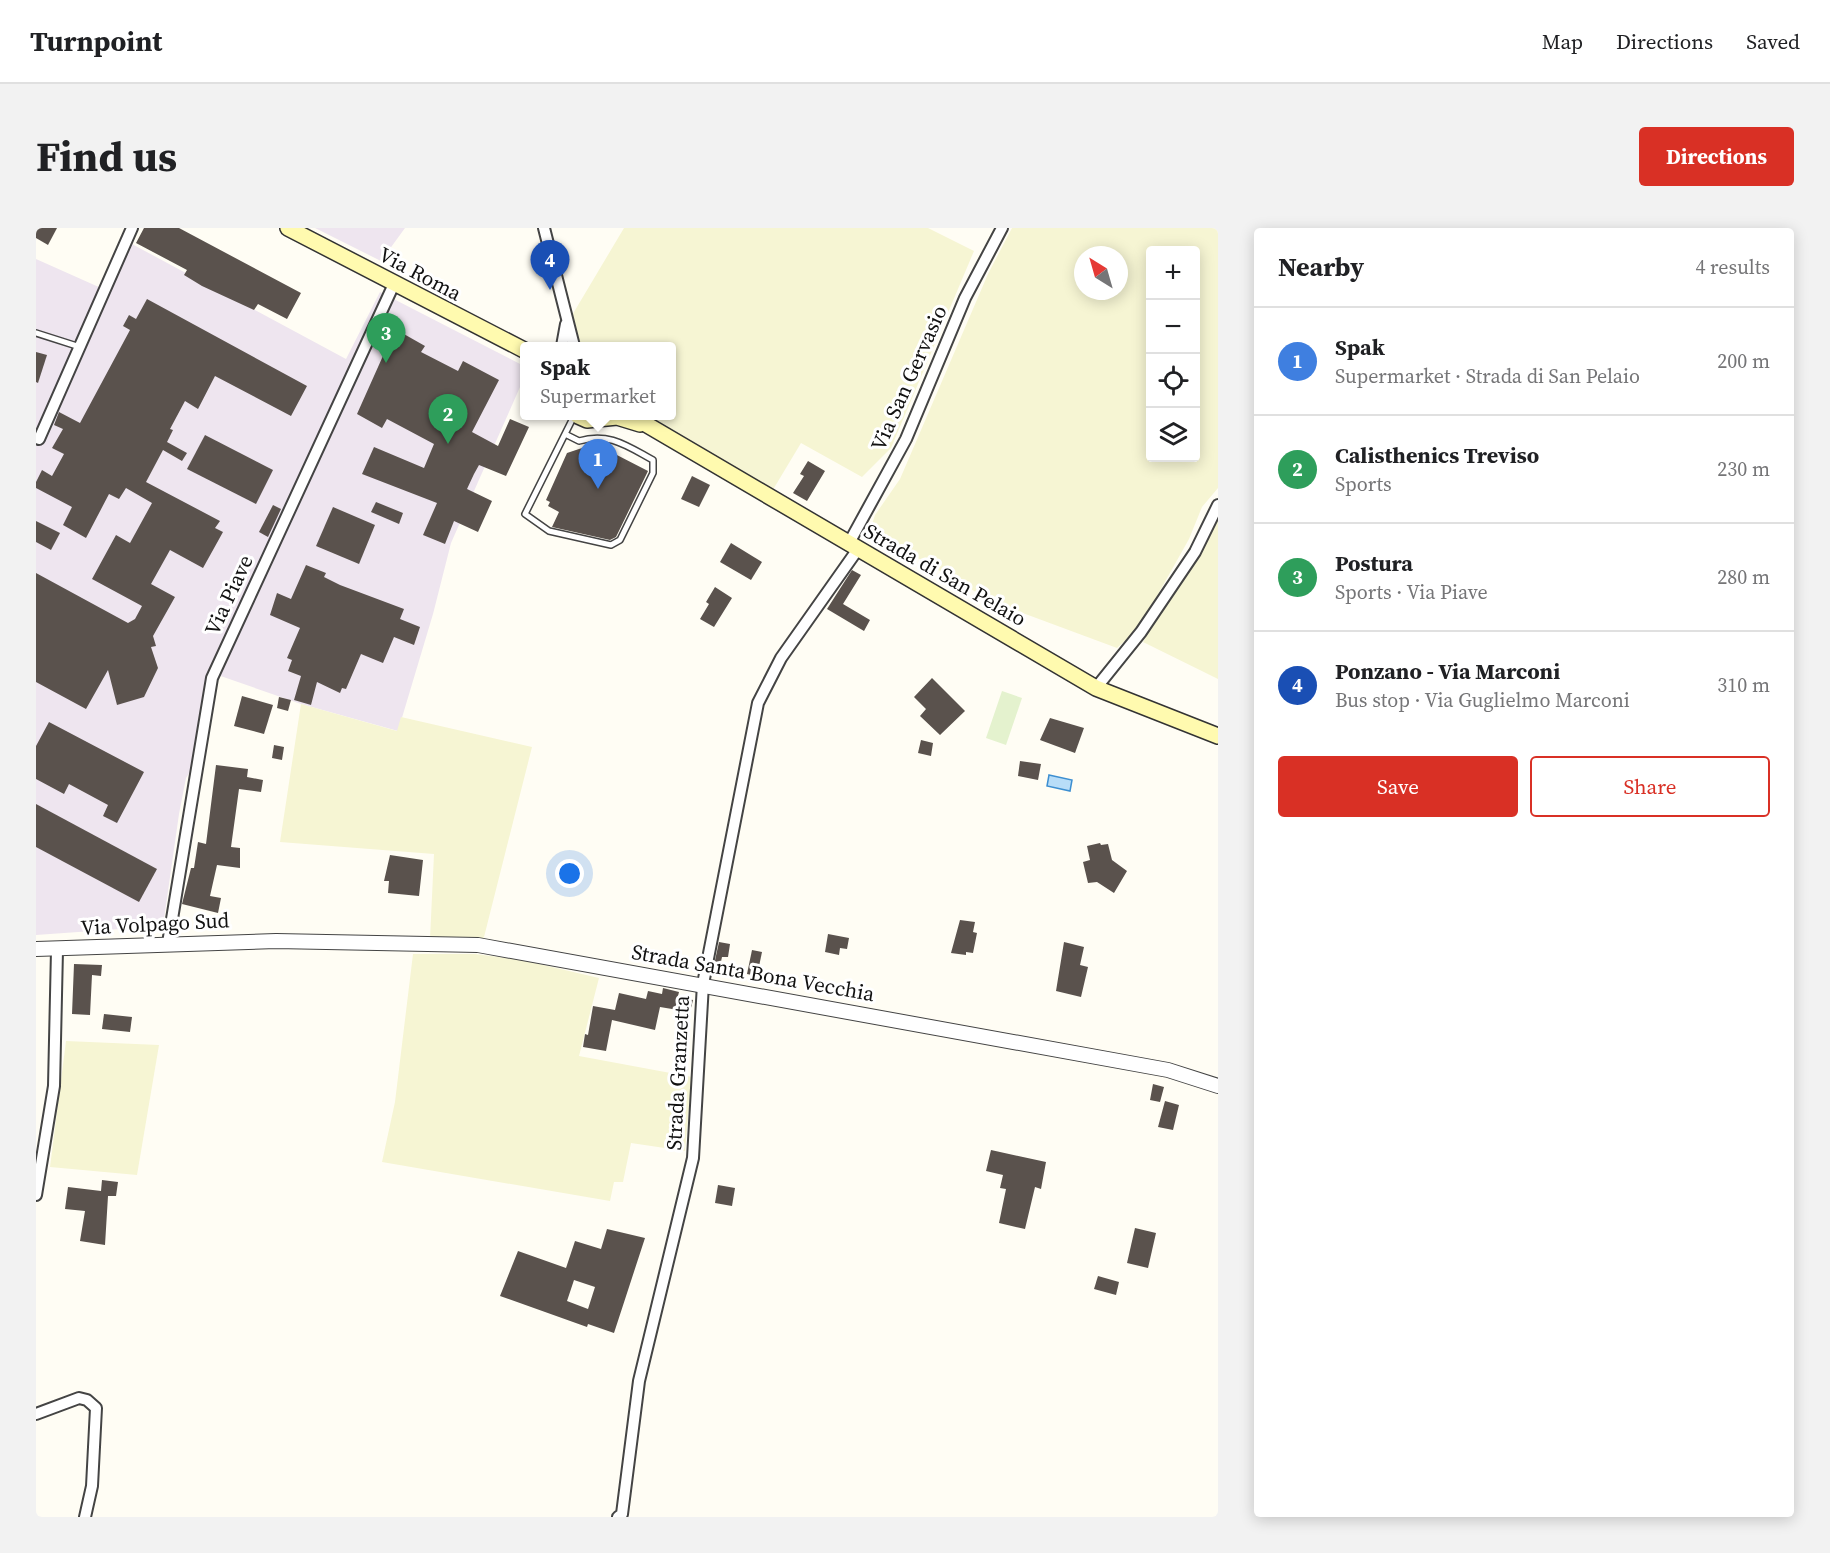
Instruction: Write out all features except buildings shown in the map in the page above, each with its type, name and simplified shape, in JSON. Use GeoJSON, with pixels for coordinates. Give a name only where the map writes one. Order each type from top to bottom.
{"type":"FeatureCollection","features":[{"type":"Feature","properties":{"kind":"main road","name":"Via Roma"},"geometry":{"type":"LineString","coordinates":[[288,228],[520,348]]}},
{"type":"Feature","properties":{"kind":"main road","name":"Via Roma"},"geometry":{"type":"LineString","coordinates":[[501,340],[520,353]]}},
{"type":"Feature","properties":{"kind":"main road","name":"Strada di San Pelaio"},"geometry":{"type":"LineString","coordinates":[[628,420],[659,432]]}},
{"type":"Feature","properties":{"kind":"main road","name":"Strada di San Pelaio"},"geometry":{"type":"LineString","coordinates":[[639,420],[1096,688],[1218,736]]}},
{"type":"Feature","properties":{"kind":"street"},"geometry":{"type":"LineString","coordinates":[[38,441],[132,228]]}},
{"type":"Feature","properties":{"kind":"street"},"geometry":{"type":"LineString","coordinates":[[544,228],[565,335]]}},
{"type":"Feature","properties":{"kind":"street","name":"Via San Gervasio"},"geometry":{"type":"LineString","coordinates":[[853,546],[906,440],[965,298],[1002,228]]}},
{"type":"Feature","properties":{"kind":"street","name":"Via Piave"},"geometry":{"type":"LineString","coordinates":[[168,944],[212,678],[394,284]]}},
{"type":"Feature","properties":{"kind":"street"},"geometry":{"type":"LineString","coordinates":[[1096,688],[1141,632],[1189,561],[1218,505]]}},
{"type":"Feature","properties":{"kind":"street","name":"Strada Granzetta"},"geometry":{"type":"LineString","coordinates":[[618,1517],[622,1514],[639,1381],[693,1158],[703,984],[758,703],[781,658],[853,546]]}},
{"type":"Feature","properties":{"kind":"street","name":"Via Volpago Sud"},"geometry":{"type":"LineString","coordinates":[[36,949],[276,940]]}},
{"type":"Feature","properties":{"kind":"street","name":"Strada Santa Bona Vecchia"},"geometry":{"type":"LineString","coordinates":[[276,940],[478,945],[1168,1070],[1218,1086]]}},
{"type":"Feature","properties":{"kind":"street"},"geometry":{"type":"LineString","coordinates":[[36,1195],[54,1086],[57,950]]}},
{"type":"Feature","properties":{"kind":"street"},"geometry":{"type":"LineString","coordinates":[[36,1414],[79,1398],[87,1400],[96,1408],[92,1486],[85,1517]]}},
{"type":"Feature","properties":{"kind":"lane"},"geometry":{"type":"LineString","coordinates":[[36,333],[80,347]]}},
{"type":"Feature","properties":{"kind":"lane"},"geometry":{"type":"LineString","coordinates":[[565,434],[579,441],[593,437],[617,440],[652,460],[653,473],[620,540],[610,545],[549,531],[525,514],[565,434],[574,420]]}},
{"type":"Feature","properties":{"kind":"shaded area"},"geometry":{"type":"Polygon","coordinates":[[[315,228],[405,228],[381,261],[315,228]]]}},
{"type":"Feature","properties":{"kind":"shaded area"},"geometry":{"type":"Polygon","coordinates":[[[130,243],[346,359],[380,292],[520,364],[520,387],[451,543],[433,614],[398,731],[301,704],[209,672],[193,767],[186,778],[179,814],[163,926],[36,935],[36,259],[101,288],[130,243]]]}},
{"type":"Feature","properties":{"kind":"green space"},"geometry":{"type":"Polygon","coordinates":[[[624,228],[928,228],[974,251],[891,448],[862,477],[801,443],[771,493],[652,420],[676,420],[676,342],[580,342],[571,317],[624,228]]]}},
{"type":"Feature","properties":{"kind":"green space"},"geometry":{"type":"Polygon","coordinates":[[[1012,228],[1218,228],[1218,488],[1202,507],[1189,539],[1139,628],[1117,648],[993,602],[870,530],[875,515],[900,479],[988,274],[1012,228]]]}},
{"type":"Feature","properties":{"kind":"green space"},"geometry":{"type":"Polygon","coordinates":[[[1218,512],[1218,679],[1143,642],[1218,512]]]}},
{"type":"Feature","properties":{"kind":"green space"},"geometry":{"type":"Polygon","coordinates":[[[1002,691],[1022,698],[1006,745],[986,738],[1002,691]]]}},
{"type":"Feature","properties":{"kind":"green space"},"geometry":{"type":"Polygon","coordinates":[[[301,704],[397,731],[401,717],[532,747],[483,941],[430,939],[434,854],[280,842],[301,704]]]}},
{"type":"Feature","properties":{"kind":"green space"},"geometry":{"type":"Polygon","coordinates":[[[413,954],[475,954],[522,960],[599,978],[579,1056],[692,1077],[685,1151],[631,1143],[623,1182],[614,1182],[610,1201],[382,1162],[395,1102],[413,954]]]}},
{"type":"Feature","properties":{"kind":"green space"},"geometry":{"type":"Polygon","coordinates":[[[66,1041],[159,1045],[137,1175],[50,1167],[66,1041]]]}},
{"type":"Feature","properties":{"kind":"water"},"geometry":{"type":"Polygon","coordinates":[[[1049,775],[1072,780],[1070,791],[1047,786],[1049,775]]]}},
{"type":"Feature","properties":{"kind":"place","name":"Ponzano - Via Marconi"},"geometry":{"type":"Point","coordinates":[550,290]}},
{"type":"Feature","properties":{"kind":"place","name":"Postura"},"geometry":{"type":"Point","coordinates":[386,363]}},
{"type":"Feature","properties":{"kind":"place","name":"Calisthenics Treviso"},"geometry":{"type":"Point","coordinates":[448,444]}},
{"type":"Feature","properties":{"kind":"place","name":"Spak"},"geometry":{"type":"Point","coordinates":[598,489]}}]}
